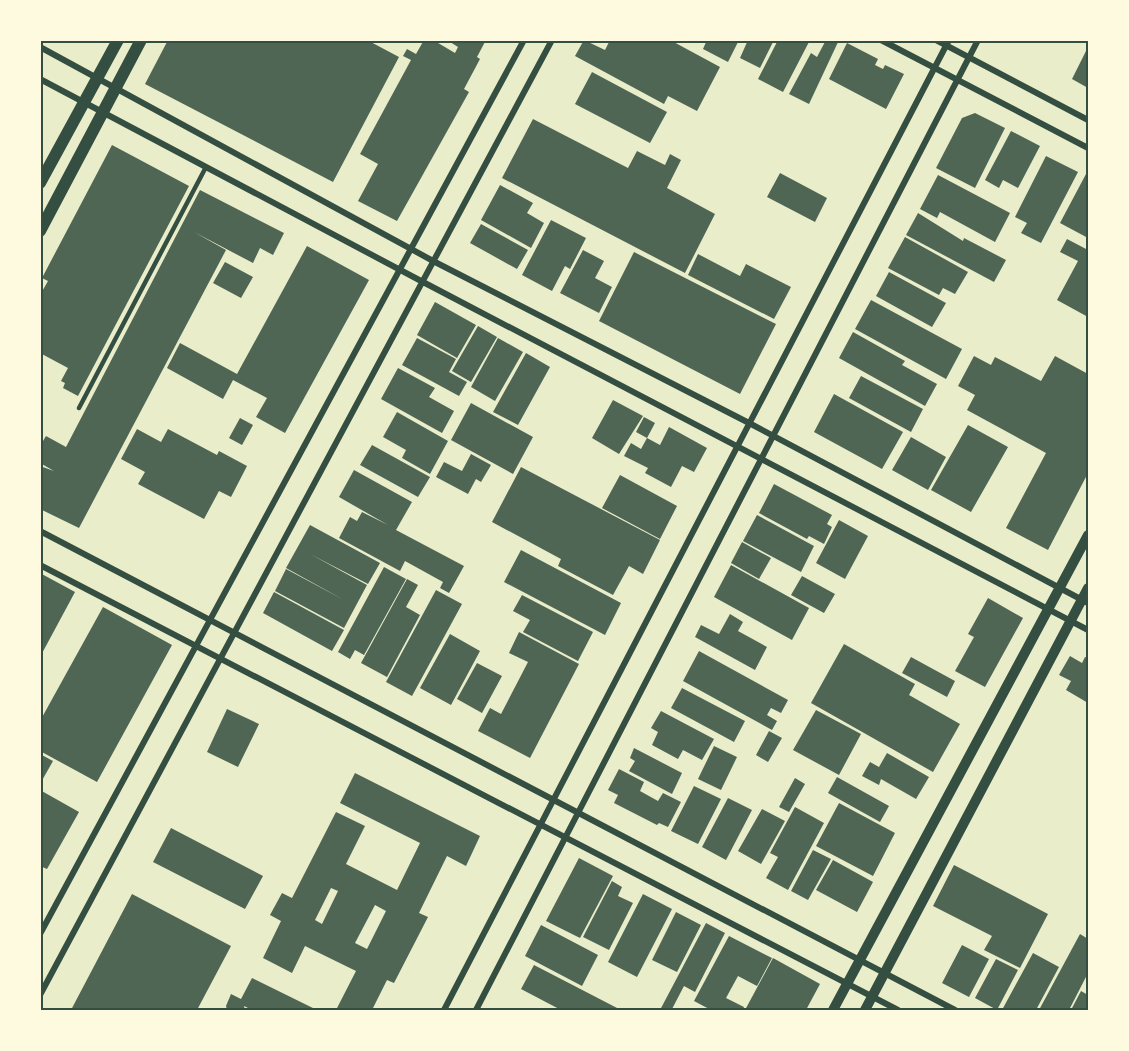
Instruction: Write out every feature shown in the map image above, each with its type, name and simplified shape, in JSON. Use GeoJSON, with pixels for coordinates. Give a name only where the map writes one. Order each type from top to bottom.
{"type":"FeatureCollection","features":[{"type":"Feature","properties":{"kind":"main road"},"geometry":{"type":"LineString","coordinates":[[40,183],[118,40]]}},
{"type":"Feature","properties":{"kind":"main road"},"geometry":{"type":"LineString","coordinates":[[40,231],[141,40]]}},
{"type":"Feature","properties":{"kind":"street"},"geometry":{"type":"LineString","coordinates":[[40,934],[524,40]]}},
{"type":"Feature","properties":{"kind":"street"},"geometry":{"type":"LineString","coordinates":[[40,995],[552,40]]}},
{"type":"Feature","properties":{"kind":"street"},"geometry":{"type":"LineString","coordinates":[[881,40],[1089,148]]}},
{"type":"Feature","properties":{"kind":"street"},"geometry":{"type":"LineString","coordinates":[[936,40],[948,43],[969,57],[1089,120]]}},
{"type":"Feature","properties":{"kind":"street"},"geometry":{"type":"LineString","coordinates":[[476,1011],[760,457],[978,40]]}},
{"type":"Feature","properties":{"kind":"street"},"geometry":{"type":"LineString","coordinates":[[444,1011],[948,43]]}},
{"type":"Feature","properties":{"kind":"street"},"geometry":{"type":"LineString","coordinates":[[40,46],[117,86],[435,262],[751,424],[1085,601]]}},
{"type":"Feature","properties":{"kind":"street"},"geometry":{"type":"LineString","coordinates":[[40,79],[1089,630]]}},
{"type":"Feature","properties":{"kind":"street"},"geometry":{"type":"LineString","coordinates":[[40,531],[553,798],[955,1011]]}},
{"type":"Feature","properties":{"kind":"street"},"geometry":{"type":"LineString","coordinates":[[833,1011],[1089,535]]}},
{"type":"Feature","properties":{"kind":"street"},"geometry":{"type":"LineString","coordinates":[[40,565],[898,1011]]}},
{"type":"Feature","properties":{"kind":"street"},"geometry":{"type":"LineString","coordinates":[[865,1011],[1071,621],[1085,601],[1089,588]]}},
{"type":"Feature","properties":{"kind":"lane"},"geometry":{"type":"LineString","coordinates":[[79,408],[206,166]]}},
{"type":"Feature","properties":{"kind":"building"},"geometry":{"type":"Polygon","coordinates":[[[168,40],[367,40],[399,57],[333,182],[145,84],[168,40]]]}},
{"type":"Feature","properties":{"kind":"building"},"geometry":{"type":"Polygon","coordinates":[[[424,40],[433,40],[455,53],[458,47],[447,40],[486,40],[477,57],[480,59],[464,89],[469,92],[397,221],[358,201],[378,164],[360,154],[411,60],[403,56],[407,49],[416,54],[424,40]]]}},
{"type":"Feature","properties":{"kind":"building"},"geometry":{"type":"Polygon","coordinates":[[[584,40],[605,50],[610,40],[670,40],[720,67],[697,111],[668,96],[664,104],[575,56],[584,40]]]}},
{"type":"Feature","properties":{"kind":"building"},"geometry":{"type":"Polygon","coordinates":[[[707,40],[739,40],[728,62],[703,49],[707,40]]]}},
{"type":"Feature","properties":{"kind":"building"},"geometry":{"type":"Polygon","coordinates":[[[748,40],[774,40],[760,68],[740,58],[748,40]]]}},
{"type":"Feature","properties":{"kind":"building"},"geometry":{"type":"Polygon","coordinates":[[[778,40],[810,40],[783,92],[758,79],[778,40]]]}},
{"type":"Feature","properties":{"kind":"building"},"geometry":{"type":"Polygon","coordinates":[[[826,40],[839,40],[809,104],[789,94],[811,53],[817,57],[826,40]]]}},
{"type":"Feature","properties":{"kind":"building"},"geometry":{"type":"Polygon","coordinates":[[[847,43],[878,59],[875,65],[883,69],[885,65],[904,74],[886,109],[829,79],[847,43]]]}},
{"type":"Feature","properties":{"kind":"building"},"geometry":{"type":"Polygon","coordinates":[[[1086,51],[1088,52],[1088,88],[1072,79],[1086,51]]]}},
{"type":"Feature","properties":{"kind":"building"},"geometry":{"type":"Polygon","coordinates":[[[592,72],[667,112],[650,143],[575,104],[592,72]]]}},
{"type":"Feature","properties":{"kind":"building"},"geometry":{"type":"Polygon","coordinates":[[[975,113],[1005,128],[975,188],[936,168],[962,118],[975,113]]]}},
{"type":"Feature","properties":{"kind":"building"},"geometry":{"type":"Polygon","coordinates":[[[533,119],[628,168],[637,151],[665,165],[670,154],[681,160],[667,188],[715,214],[685,273],[502,178],[533,119]]]}},
{"type":"Feature","properties":{"kind":"building"},"geometry":{"type":"Polygon","coordinates":[[[1011,131],[1040,146],[1018,188],[1003,180],[999,188],[985,180],[1011,131]]]}},
{"type":"Feature","properties":{"kind":"building"},"geometry":{"type":"Polygon","coordinates":[[[112,145],[189,186],[78,396],[63,388],[65,383],[61,381],[68,368],[40,353],[40,295],[48,281],[42,278],[112,145]]]}},
{"type":"Feature","properties":{"kind":"building"},"geometry":{"type":"Polygon","coordinates":[[[1046,156],[1078,172],[1041,243],[1021,233],[1027,223],[1015,217],[1046,156]]]}},
{"type":"Feature","properties":{"kind":"building"},"geometry":{"type":"Polygon","coordinates":[[[780,173],[827,198],[815,222],[767,197],[780,173]]]}},
{"type":"Feature","properties":{"kind":"building"},"geometry":{"type":"Polygon","coordinates":[[[1086,174],[1088,175],[1088,238],[1060,223],[1086,174]]]}},
{"type":"Feature","properties":{"kind":"building"},"geometry":{"type":"Polygon","coordinates":[[[938,175],[1010,213],[995,242],[940,212],[937,218],[920,209],[938,175]]]}},
{"type":"Feature","properties":{"kind":"building"},"geometry":{"type":"Polygon","coordinates":[[[500,185],[533,203],[527,213],[544,223],[531,248],[481,220],[500,185]]]}},
{"type":"Feature","properties":{"kind":"building"},"geometry":{"type":"Polygon","coordinates":[[[200,190],[284,233],[273,255],[260,248],[253,263],[194,232],[226,250],[79,528],[40,509],[40,466],[54,471],[40,463],[40,446],[46,436],[66,447],[200,190]]]}},
{"type":"Feature","properties":{"kind":"building"},"geometry":{"type":"Polygon","coordinates":[[[918,213],[963,241],[964,238],[1006,260],[994,282],[906,235],[918,213]]]}},
{"type":"Feature","properties":{"kind":"building"},"geometry":{"type":"Polygon","coordinates":[[[551,220],[586,238],[570,269],[565,266],[552,291],[522,275],[551,220]]]}},
{"type":"Feature","properties":{"kind":"building"},"geometry":{"type":"Polygon","coordinates":[[[481,224],[528,250],[517,269],[470,243],[481,224]]]}},
{"type":"Feature","properties":{"kind":"building"},"geometry":{"type":"Polygon","coordinates":[[[905,237],[968,272],[955,294],[943,288],[939,295],[888,268],[905,237]]]}},
{"type":"Feature","properties":{"kind":"building"},"geometry":{"type":"Polygon","coordinates":[[[1067,239],[1088,250],[1088,317],[1057,300],[1078,261],[1060,252],[1067,239]]]}},
{"type":"Feature","properties":{"kind":"building"},"geometry":{"type":"Polygon","coordinates":[[[307,246],[369,280],[285,433],[256,417],[267,398],[233,380],[223,399],[167,368],[180,343],[237,374],[307,246]]]}},
{"type":"Feature","properties":{"kind":"building"},"geometry":{"type":"Polygon","coordinates":[[[583,250],[604,261],[595,278],[612,287],[599,313],[560,293],[583,250]]]}},
{"type":"Feature","properties":{"kind":"building"},"geometry":{"type":"Polygon","coordinates":[[[634,252],[776,324],[740,394],[599,321],[634,252]]]}},
{"type":"Feature","properties":{"kind":"building"},"geometry":{"type":"Polygon","coordinates":[[[698,254],[740,276],[746,264],[791,287],[774,319],[688,275],[698,254]]]}},
{"type":"Feature","properties":{"kind":"building"},"geometry":{"type":"Polygon","coordinates":[[[225,262],[253,277],[241,298],[213,283],[225,262]]]}},
{"type":"Feature","properties":{"kind":"building"},"geometry":{"type":"Polygon","coordinates":[[[889,272],[946,303],[932,327],[876,296],[889,272]]]}},
{"type":"Feature","properties":{"kind":"building"},"geometry":{"type":"Polygon","coordinates":[[[871,300],[962,349],[946,379],[855,329],[871,300]]]}},
{"type":"Feature","properties":{"kind":"building"},"geometry":{"type":"Polygon","coordinates":[[[435,302],[476,325],[457,358],[417,335],[435,302]]]}},
{"type":"Feature","properties":{"kind":"building"},"geometry":{"type":"Polygon","coordinates":[[[478,326],[497,337],[471,382],[452,371],[478,326]]]}},
{"type":"Feature","properties":{"kind":"building"},"geometry":{"type":"Polygon","coordinates":[[[853,332],[905,361],[902,365],[937,384],[925,406],[839,358],[853,332]]]}},
{"type":"Feature","properties":{"kind":"building"},"geometry":{"type":"Polygon","coordinates":[[[417,338],[456,359],[449,372],[467,382],[459,396],[402,365],[417,338]]]}},
{"type":"Feature","properties":{"kind":"building"},"geometry":{"type":"Polygon","coordinates":[[[498,338],[523,352],[495,401],[471,387],[498,338]]]}},
{"type":"Feature","properties":{"kind":"building"},"geometry":{"type":"Polygon","coordinates":[[[526,353],[550,367],[518,425],[493,412],[526,353]]]}},
{"type":"Feature","properties":{"kind":"building"},"geometry":{"type":"Polygon","coordinates":[[[974,356],[991,365],[995,357],[1041,381],[1055,356],[1088,374],[1088,473],[1048,550],[1006,528],[1046,453],[967,410],[975,395],[958,386],[974,356]]]}},
{"type":"Feature","properties":{"kind":"building"},"geometry":{"type":"Polygon","coordinates":[[[398,368],[435,388],[429,397],[454,411],[442,433],[381,399],[398,368]]]}},
{"type":"Feature","properties":{"kind":"building"},"geometry":{"type":"Polygon","coordinates":[[[861,376],[923,409],[911,432],[849,398],[861,376]]]}},
{"type":"Feature","properties":{"kind":"building"},"geometry":{"type":"Polygon","coordinates":[[[834,394],[903,432],[882,469],[814,432],[834,394]]]}},
{"type":"Feature","properties":{"kind":"building"},"geometry":{"type":"Polygon","coordinates":[[[613,400],[643,416],[619,454],[592,438],[613,400]]]}},
{"type":"Feature","properties":{"kind":"building"},"geometry":{"type":"Polygon","coordinates":[[[471,403],[533,437],[513,474],[451,440],[471,403]]]}},
{"type":"Feature","properties":{"kind":"building"},"geometry":{"type":"Polygon","coordinates":[[[397,412],[448,441],[430,474],[402,458],[406,450],[383,437],[397,412]]]}},
{"type":"Feature","properties":{"kind":"building"},"geometry":{"type":"Polygon","coordinates":[[[644,417],[655,423],[647,438],[636,432],[644,417]]]}},
{"type":"Feature","properties":{"kind":"building"},"geometry":{"type":"Polygon","coordinates":[[[240,418],[253,425],[242,445],[229,438],[240,418]]]}},
{"type":"Feature","properties":{"kind":"building"},"geometry":{"type":"Polygon","coordinates":[[[968,425],[1008,447],[971,512],[931,490],[968,425]]]}},
{"type":"Feature","properties":{"kind":"building"},"geometry":{"type":"Polygon","coordinates":[[[669,427],[707,448],[694,472],[682,466],[671,487],[645,473],[648,468],[624,456],[631,443],[641,449],[647,438],[660,445],[669,427]]]}},
{"type":"Feature","properties":{"kind":"building"},"geometry":{"type":"Polygon","coordinates":[[[137,429],[161,442],[168,429],[217,455],[219,451],[247,466],[231,497],[219,491],[204,519],[138,484],[145,472],[121,459],[137,429]]]}},
{"type":"Feature","properties":{"kind":"building"},"geometry":{"type":"Polygon","coordinates":[[[911,437],[946,457],[928,490],[892,470],[911,437]]]}},
{"type":"Feature","properties":{"kind":"building"},"geometry":{"type":"Polygon","coordinates":[[[372,445],[430,477],[418,497],[360,465],[372,445]]]}},
{"type":"Feature","properties":{"kind":"building"},"geometry":{"type":"Polygon","coordinates":[[[471,454],[491,465],[481,482],[476,479],[468,494],[436,477],[444,462],[462,471],[471,454]]]}},
{"type":"Feature","properties":{"kind":"building"},"geometry":{"type":"Polygon","coordinates":[[[521,467],[660,540],[643,574],[629,566],[613,595],[558,566],[561,559],[492,522],[521,467]]]}},
{"type":"Feature","properties":{"kind":"building"},"geometry":{"type":"Polygon","coordinates":[[[354,470],[412,502],[396,530],[464,566],[449,593],[440,588],[443,582],[405,561],[400,571],[339,538],[350,517],[357,521],[362,512],[388,525],[339,497],[354,470]]]}},
{"type":"Feature","properties":{"kind":"building"},"geometry":{"type":"Polygon","coordinates":[[[620,475],[677,506],[660,539],[602,508],[620,475]]]}},
{"type":"Feature","properties":{"kind":"building"},"geometry":{"type":"Polygon","coordinates":[[[774,484],[832,515],[827,524],[832,527],[824,544],[809,536],[807,539],[759,513],[774,484]]]}},
{"type":"Feature","properties":{"kind":"building"},"geometry":{"type":"Polygon","coordinates":[[[757,515],[814,546],[801,572],[743,541],[757,515]]]}},
{"type":"Feature","properties":{"kind":"building"},"geometry":{"type":"Polygon","coordinates":[[[839,520],[868,536],[845,579],[816,563],[839,520]]]}},
{"type":"Feature","properties":{"kind":"building"},"geometry":{"type":"Polygon","coordinates":[[[310,525],[380,563],[368,584],[310,554],[367,585],[344,628],[275,591],[286,569],[344,600],[286,568],[310,525]]]}},
{"type":"Feature","properties":{"kind":"building"},"geometry":{"type":"Polygon","coordinates":[[[742,542],[771,558],[759,579],[731,563],[742,542]]]}},
{"type":"Feature","properties":{"kind":"building"},"geometry":{"type":"Polygon","coordinates":[[[521,550],[621,603],[605,635],[504,582],[521,550]]]}},
{"type":"Feature","properties":{"kind":"building"},"geometry":{"type":"Polygon","coordinates":[[[731,565],[809,608],[792,640],[714,597],[731,565]]]}},
{"type":"Feature","properties":{"kind":"building"},"geometry":{"type":"Polygon","coordinates":[[[384,567],[406,579],[364,655],[355,650],[350,659],[338,652],[384,567]]]}},
{"type":"Feature","properties":{"kind":"building"},"geometry":{"type":"Polygon","coordinates":[[[40,573],[75,592],[40,657],[40,573]]]}},
{"type":"Feature","properties":{"kind":"building"},"geometry":{"type":"Polygon","coordinates":[[[802,576],[835,594],[824,613],[791,595],[802,576]]]}},
{"type":"Feature","properties":{"kind":"building"},"geometry":{"type":"Polygon","coordinates":[[[407,579],[418,585],[406,607],[420,615],[387,677],[361,663],[407,579]]]}},
{"type":"Feature","properties":{"kind":"building"},"geometry":{"type":"Polygon","coordinates":[[[436,590],[462,604],[412,696],[386,682],[436,590]]]}},
{"type":"Feature","properties":{"kind":"building"},"geometry":{"type":"Polygon","coordinates":[[[274,592],[344,630],[332,651],[263,613],[274,592]]]}},
{"type":"Feature","properties":{"kind":"building"},"geometry":{"type":"Polygon","coordinates":[[[522,595],[593,632],[578,661],[523,632],[530,620],[513,611],[522,595]]]}},
{"type":"Feature","properties":{"kind":"building"},"geometry":{"type":"Polygon","coordinates":[[[988,598],[1023,618],[985,687],[955,671],[974,637],[968,634],[988,598]]]}},
{"type":"Feature","properties":{"kind":"building"},"geometry":{"type":"Polygon","coordinates":[[[103,607],[172,645],[97,782],[40,751],[40,721],[103,607]]]}},
{"type":"Feature","properties":{"kind":"building"},"geometry":{"type":"Polygon","coordinates":[[[730,614],[743,622],[738,631],[767,647],[755,670],[695,637],[701,625],[719,634],[730,614]]]}},
{"type":"Feature","properties":{"kind":"building"},"geometry":{"type":"Polygon","coordinates":[[[519,632],[579,664],[530,758],[478,731],[490,708],[501,714],[528,662],[509,653],[519,632]]]}},
{"type":"Feature","properties":{"kind":"building"},"geometry":{"type":"Polygon","coordinates":[[[450,634],[480,651],[451,705],[420,688],[450,634]]]}},
{"type":"Feature","properties":{"kind":"building"},"geometry":{"type":"Polygon","coordinates":[[[844,644],[915,684],[909,695],[960,724],[933,772],[811,703],[844,644]]]}},
{"type":"Feature","properties":{"kind":"building"},"geometry":{"type":"Polygon","coordinates":[[[699,651],[788,700],[781,713],[771,708],[767,715],[777,721],[772,730],[683,681],[699,651]]]}},
{"type":"Feature","properties":{"kind":"building"},"geometry":{"type":"Polygon","coordinates":[[[1070,656],[1082,663],[1085,657],[1088,658],[1088,703],[1066,690],[1071,681],[1059,675],[1070,656]]]}},
{"type":"Feature","properties":{"kind":"building"},"geometry":{"type":"Polygon","coordinates":[[[911,657],[955,681],[947,697],[902,673],[911,657]]]}},
{"type":"Feature","properties":{"kind":"building"},"geometry":{"type":"Polygon","coordinates":[[[477,663],[502,676],[482,713],[457,699],[477,663]]]}},
{"type":"Feature","properties":{"kind":"building"},"geometry":{"type":"Polygon","coordinates":[[[682,688],[745,721],[734,742],[671,708],[682,688]]]}},
{"type":"Feature","properties":{"kind":"building"},"geometry":{"type":"Polygon","coordinates":[[[227,709],[259,724],[238,767],[207,752],[227,709]]]}},
{"type":"Feature","properties":{"kind":"building"},"geometry":{"type":"Polygon","coordinates":[[[816,710],[861,734],[839,775],[793,750],[816,710]]]}},
{"type":"Feature","properties":{"kind":"building"},"geometry":{"type":"Polygon","coordinates":[[[661,711],[714,739],[702,760],[683,750],[678,759],[652,745],[658,732],[651,728],[661,711]]]}},
{"type":"Feature","properties":{"kind":"building"},"geometry":{"type":"Polygon","coordinates":[[[769,731],[782,738],[768,762],[756,755],[769,731]]]}},
{"type":"Feature","properties":{"kind":"building"},"geometry":{"type":"Polygon","coordinates":[[[714,746],[737,757],[721,790],[698,779],[714,746]]]}},
{"type":"Feature","properties":{"kind":"building"},"geometry":{"type":"Polygon","coordinates":[[[634,748],[682,773],[672,794],[629,771],[635,761],[630,758],[634,748]]]}},
{"type":"Feature","properties":{"kind":"building"},"geometry":{"type":"Polygon","coordinates":[[[887,753],[929,777],[916,799],[881,779],[879,785],[862,776],[870,762],[879,767],[887,753]]]}},
{"type":"Feature","properties":{"kind":"building"},"geometry":{"type":"Polygon","coordinates":[[[40,754],[53,761],[40,784],[40,754]]]}},
{"type":"Feature","properties":{"kind":"building"},"geometry":{"type":"Polygon","coordinates":[[[619,769],[644,782],[640,791],[658,801],[663,793],[681,802],[668,827],[659,823],[657,825],[614,803],[618,795],[608,790],[619,769]]]}},
{"type":"Feature","properties":{"kind":"building"},"geometry":{"type":"Polygon","coordinates":[[[355,773],[480,836],[466,866],[447,856],[419,913],[428,917],[394,983],[387,980],[372,1010],[336,1010],[356,971],[305,946],[292,973],[263,958],[281,921],[270,915],[282,893],[292,898],[336,812],[365,826],[346,864],[397,890],[420,843],[340,803],[355,773]],[[331,888],[315,920],[322,924],[338,891],[331,888]],[[375,905],[355,943],[367,949],[386,911],[375,905]]]}},
{"type":"Feature","properties":{"kind":"building"},"geometry":{"type":"Polygon","coordinates":[[[837,777],[889,806],[880,822],[828,793],[837,777]]]}},
{"type":"Feature","properties":{"kind":"building"},"geometry":{"type":"Polygon","coordinates":[[[795,778],[805,784],[789,812],[779,807],[795,778]]]}},
{"type":"Feature","properties":{"kind":"building"},"geometry":{"type":"Polygon","coordinates":[[[694,786],[721,799],[698,844],[671,831],[694,786]]]}},
{"type":"Feature","properties":{"kind":"building"},"geometry":{"type":"Polygon","coordinates":[[[40,790],[79,812],[47,869],[40,866],[40,790]]]}},
{"type":"Feature","properties":{"kind":"building"},"geometry":{"type":"Polygon","coordinates":[[[728,798],[752,810],[726,860],[702,847],[728,798]]]}},
{"type":"Feature","properties":{"kind":"building"},"geometry":{"type":"Polygon","coordinates":[[[839,803],[895,833],[873,876],[816,846],[839,803]]]}},
{"type":"Feature","properties":{"kind":"building"},"geometry":{"type":"Polygon","coordinates":[[[795,807],[824,823],[788,890],[766,878],[778,857],[770,853],[795,807]]]}},
{"type":"Feature","properties":{"kind":"building"},"geometry":{"type":"Polygon","coordinates":[[[762,809],[785,821],[761,864],[738,851],[762,809]]]}},
{"type":"Feature","properties":{"kind":"building"},"geometry":{"type":"Polygon","coordinates":[[[171,828],[263,876],[245,909],[153,862],[171,828]]]}},
{"type":"Feature","properties":{"kind":"building"},"geometry":{"type":"Polygon","coordinates":[[[813,850],[831,859],[808,900],[791,891],[813,850]]]}},
{"type":"Feature","properties":{"kind":"building"},"geometry":{"type":"Polygon","coordinates":[[[579,858],[613,876],[580,938],[546,921],[579,858]]]}},
{"type":"Feature","properties":{"kind":"building"},"geometry":{"type":"Polygon","coordinates":[[[833,860],[873,882],[857,912],[816,890],[833,860]]]}},
{"type":"Feature","properties":{"kind":"building"},"geometry":{"type":"Polygon","coordinates":[[[954,865],[1048,914],[1020,968],[984,950],[992,936],[933,906],[954,865]]]}},
{"type":"Feature","properties":{"kind":"building"},"geometry":{"type":"Polygon","coordinates":[[[612,881],[622,887],[618,896],[633,903],[609,950],[583,937],[612,881]]]}},
{"type":"Feature","properties":{"kind":"building"},"geometry":{"type":"Polygon","coordinates":[[[132,894],[231,946],[197,1010],[71,1010],[132,894]]]}},
{"type":"Feature","properties":{"kind":"building"},"geometry":{"type":"Polygon","coordinates":[[[643,894],[672,909],[637,977],[608,962],[643,894]]]}},
{"type":"Feature","properties":{"kind":"building"},"geometry":{"type":"Polygon","coordinates":[[[676,912],[701,925],[677,972],[652,960],[676,912]]]}},
{"type":"Feature","properties":{"kind":"building"},"geometry":{"type":"Polygon","coordinates":[[[706,923],[725,933],[695,992],[684,986],[672,1009],[676,1010],[660,1010],[706,923]]]}},
{"type":"Feature","properties":{"kind":"building"},"geometry":{"type":"Polygon","coordinates":[[[541,925],[598,955],[582,986],[525,956],[541,925]]]}},
{"type":"Feature","properties":{"kind":"building"},"geometry":{"type":"Polygon","coordinates":[[[1080,934],[1088,939],[1088,973],[1069,1010],[1039,1010],[1080,934]]]}},
{"type":"Feature","properties":{"kind":"building"},"geometry":{"type":"Polygon","coordinates":[[[729,936],[772,958],[757,986],[738,976],[726,998],[744,1007],[743,1010],[711,1010],[694,1001],[729,936]]]}},
{"type":"Feature","properties":{"kind":"building"},"geometry":{"type":"Polygon","coordinates":[[[962,945],[989,959],[969,997],[942,983],[962,945]]]}},
{"type":"Feature","properties":{"kind":"building"},"geometry":{"type":"Polygon","coordinates":[[[1033,953],[1059,967],[1036,1010],[1002,1010],[1033,953]]]}},
{"type":"Feature","properties":{"kind":"building"},"geometry":{"type":"Polygon","coordinates":[[[773,958],[820,984],[806,1010],[745,1010],[773,958]]]}},
{"type":"Feature","properties":{"kind":"building"},"geometry":{"type":"Polygon","coordinates":[[[996,959],[1018,970],[997,1010],[975,998],[996,959]]]}},
{"type":"Feature","properties":{"kind":"building"},"geometry":{"type":"Polygon","coordinates":[[[534,965],[619,1009],[561,1010],[521,989],[534,965]]]}},
{"type":"Feature","properties":{"kind":"building"},"geometry":{"type":"Polygon","coordinates":[[[252,978],[317,1010],[252,1010],[244,1006],[245,1010],[227,1010],[226,1006],[231,994],[241,999],[252,978]]]}},
{"type":"Feature","properties":{"kind":"building"},"geometry":{"type":"Polygon","coordinates":[[[1081,991],[1088,995],[1088,1010],[1071,1010],[1081,991]]]}}]}
